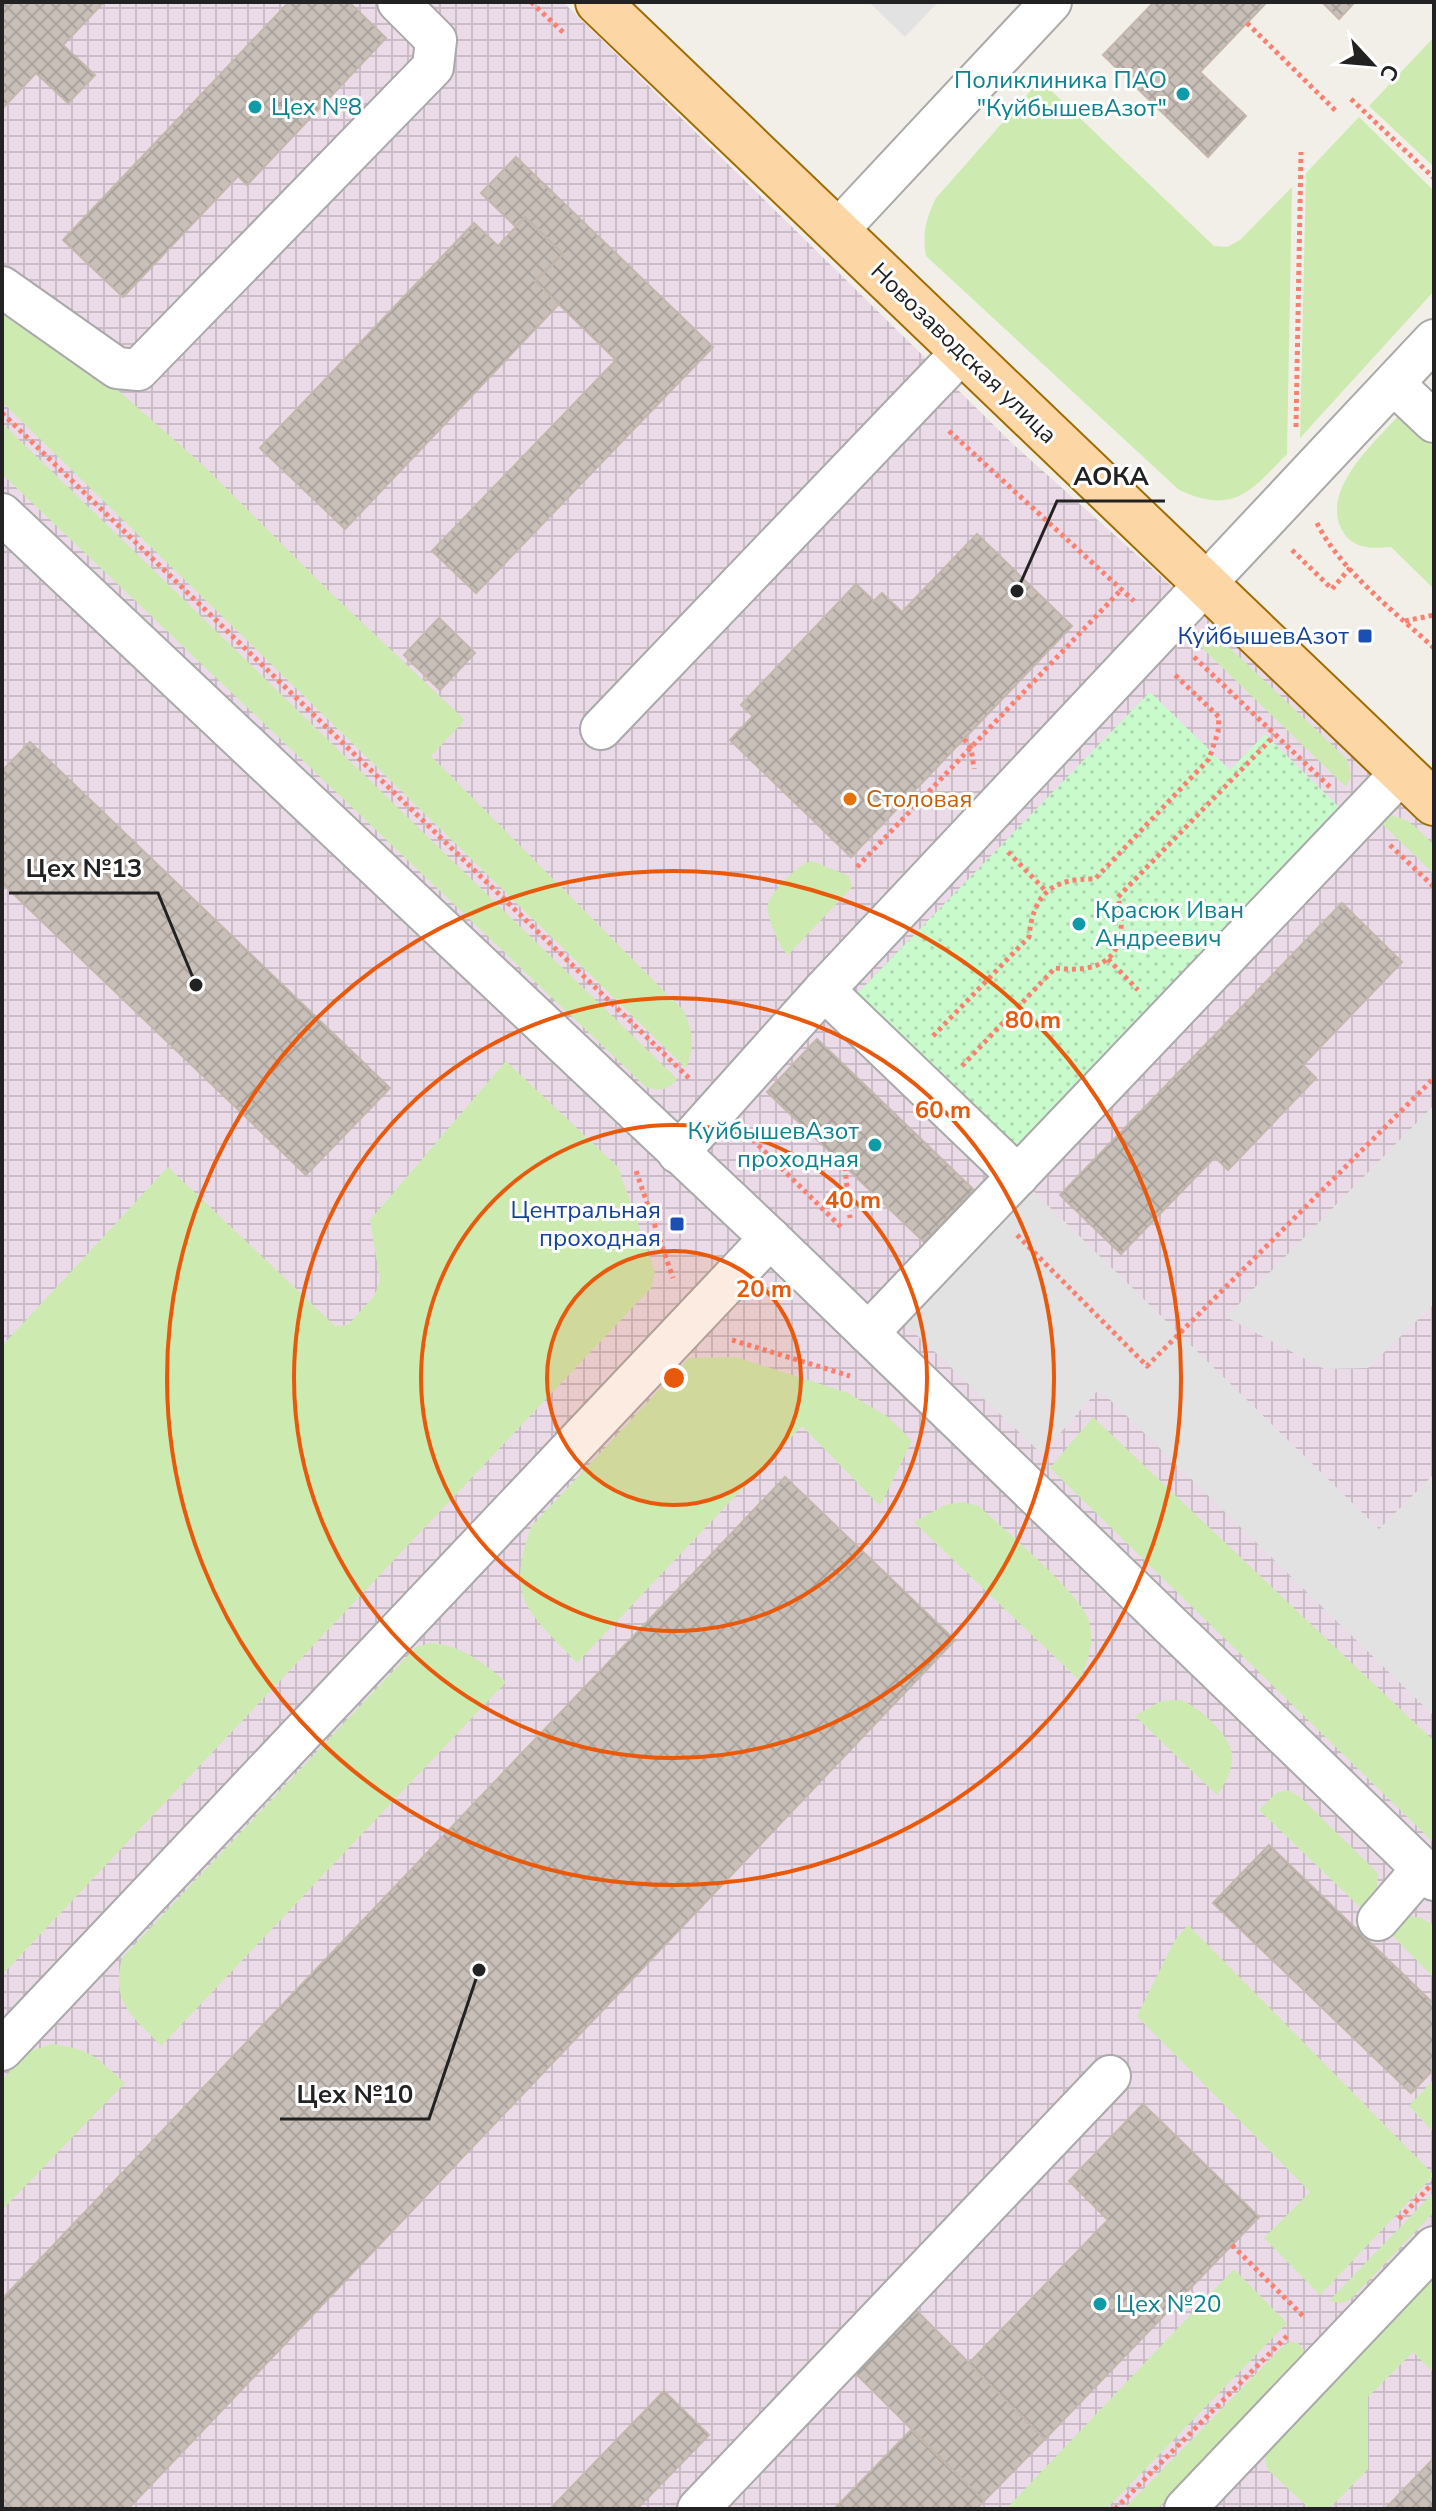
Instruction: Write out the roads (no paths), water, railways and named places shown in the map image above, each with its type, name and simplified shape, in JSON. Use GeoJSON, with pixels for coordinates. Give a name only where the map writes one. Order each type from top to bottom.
{"type":"FeatureCollection","features":[{"type":"Feature","properties":{"kind":"main road","name":"Новозаводская улица"},"geometry":{"type":"LineString","coordinates":[[598,2],[1434,803]]}},
{"type":"Feature","properties":{"kind":"street"},"geometry":{"type":"LineString","coordinates":[[2,287],[117,368],[138,370],[433,67],[436,40],[398,2]]}},
{"type":"Feature","properties":{"kind":"street"},"geometry":{"type":"LineString","coordinates":[[837,231],[1051,2]]}},
{"type":"Feature","properties":{"kind":"street"},"geometry":{"type":"LineString","coordinates":[[678,1153],[824,990],[1434,340]]}},
{"type":"Feature","properties":{"kind":"street"},"geometry":{"type":"LineString","coordinates":[[601,729],[962,352]]}},
{"type":"Feature","properties":{"kind":"street"},"geometry":{"type":"LineString","coordinates":[[1394,384],[1434,422]]}},
{"type":"Feature","properties":{"kind":"street"},"geometry":{"type":"LineString","coordinates":[[2,514],[770,1238],[1428,1874],[1378,1920]]}},
{"type":"Feature","properties":{"kind":"street"},"geometry":{"type":"LineString","coordinates":[[868,1333],[1402,772]]}},
{"type":"Feature","properties":{"kind":"street"},"geometry":{"type":"LineString","coordinates":[[824,990],[934,1095],[1008,1187]]}},
{"type":"Feature","properties":{"kind":"street"},"geometry":{"type":"LineString","coordinates":[[2,2050],[770,1238]]}},
{"type":"Feature","properties":{"kind":"street"},"geometry":{"type":"LineString","coordinates":[[698,2509],[1110,2076]]}},
{"type":"Feature","properties":{"kind":"street"},"geometry":{"type":"LineString","coordinates":[[1185,2509],[1434,2247]]}},
{"type":"Feature","properties":{"kind":"place","name":"Поликлиника ПАО \"КуйбышевАзот\""},"geometry":{"type":"Point","coordinates":[1183,94]}},
{"type":"Feature","properties":{"kind":"place","name":"Цех №8"},"geometry":{"type":"Point","coordinates":[255,107]}},
{"type":"Feature","properties":{"kind":"place","name":"АОКА"},"geometry":{"type":"Point","coordinates":[1017,591]}},
{"type":"Feature","properties":{"kind":"place","name":"КуйбышевАзот"},"geometry":{"type":"Point","coordinates":[1365,636]}},
{"type":"Feature","properties":{"kind":"place","name":"Столовая"},"geometry":{"type":"Point","coordinates":[850,799]}},
{"type":"Feature","properties":{"kind":"place","name":"Красюк Иван Андреевич"},"geometry":{"type":"Point","coordinates":[1079,924]}},
{"type":"Feature","properties":{"kind":"place","name":"Цех №13"},"geometry":{"type":"Point","coordinates":[196,985]}},
{"type":"Feature","properties":{"kind":"place","name":"КуйбышевАзот проходная"},"geometry":{"type":"Point","coordinates":[875,1145]}},
{"type":"Feature","properties":{"kind":"place","name":"Центральная проходная"},"geometry":{"type":"Point","coordinates":[677,1224]}},
{"type":"Feature","properties":{"kind":"place","name":"Цех №10"},"geometry":{"type":"Point","coordinates":[479,1970]}},
{"type":"Feature","properties":{"kind":"place","name":"Цех №20"},"geometry":{"type":"Point","coordinates":[1100,2304]}}]}
